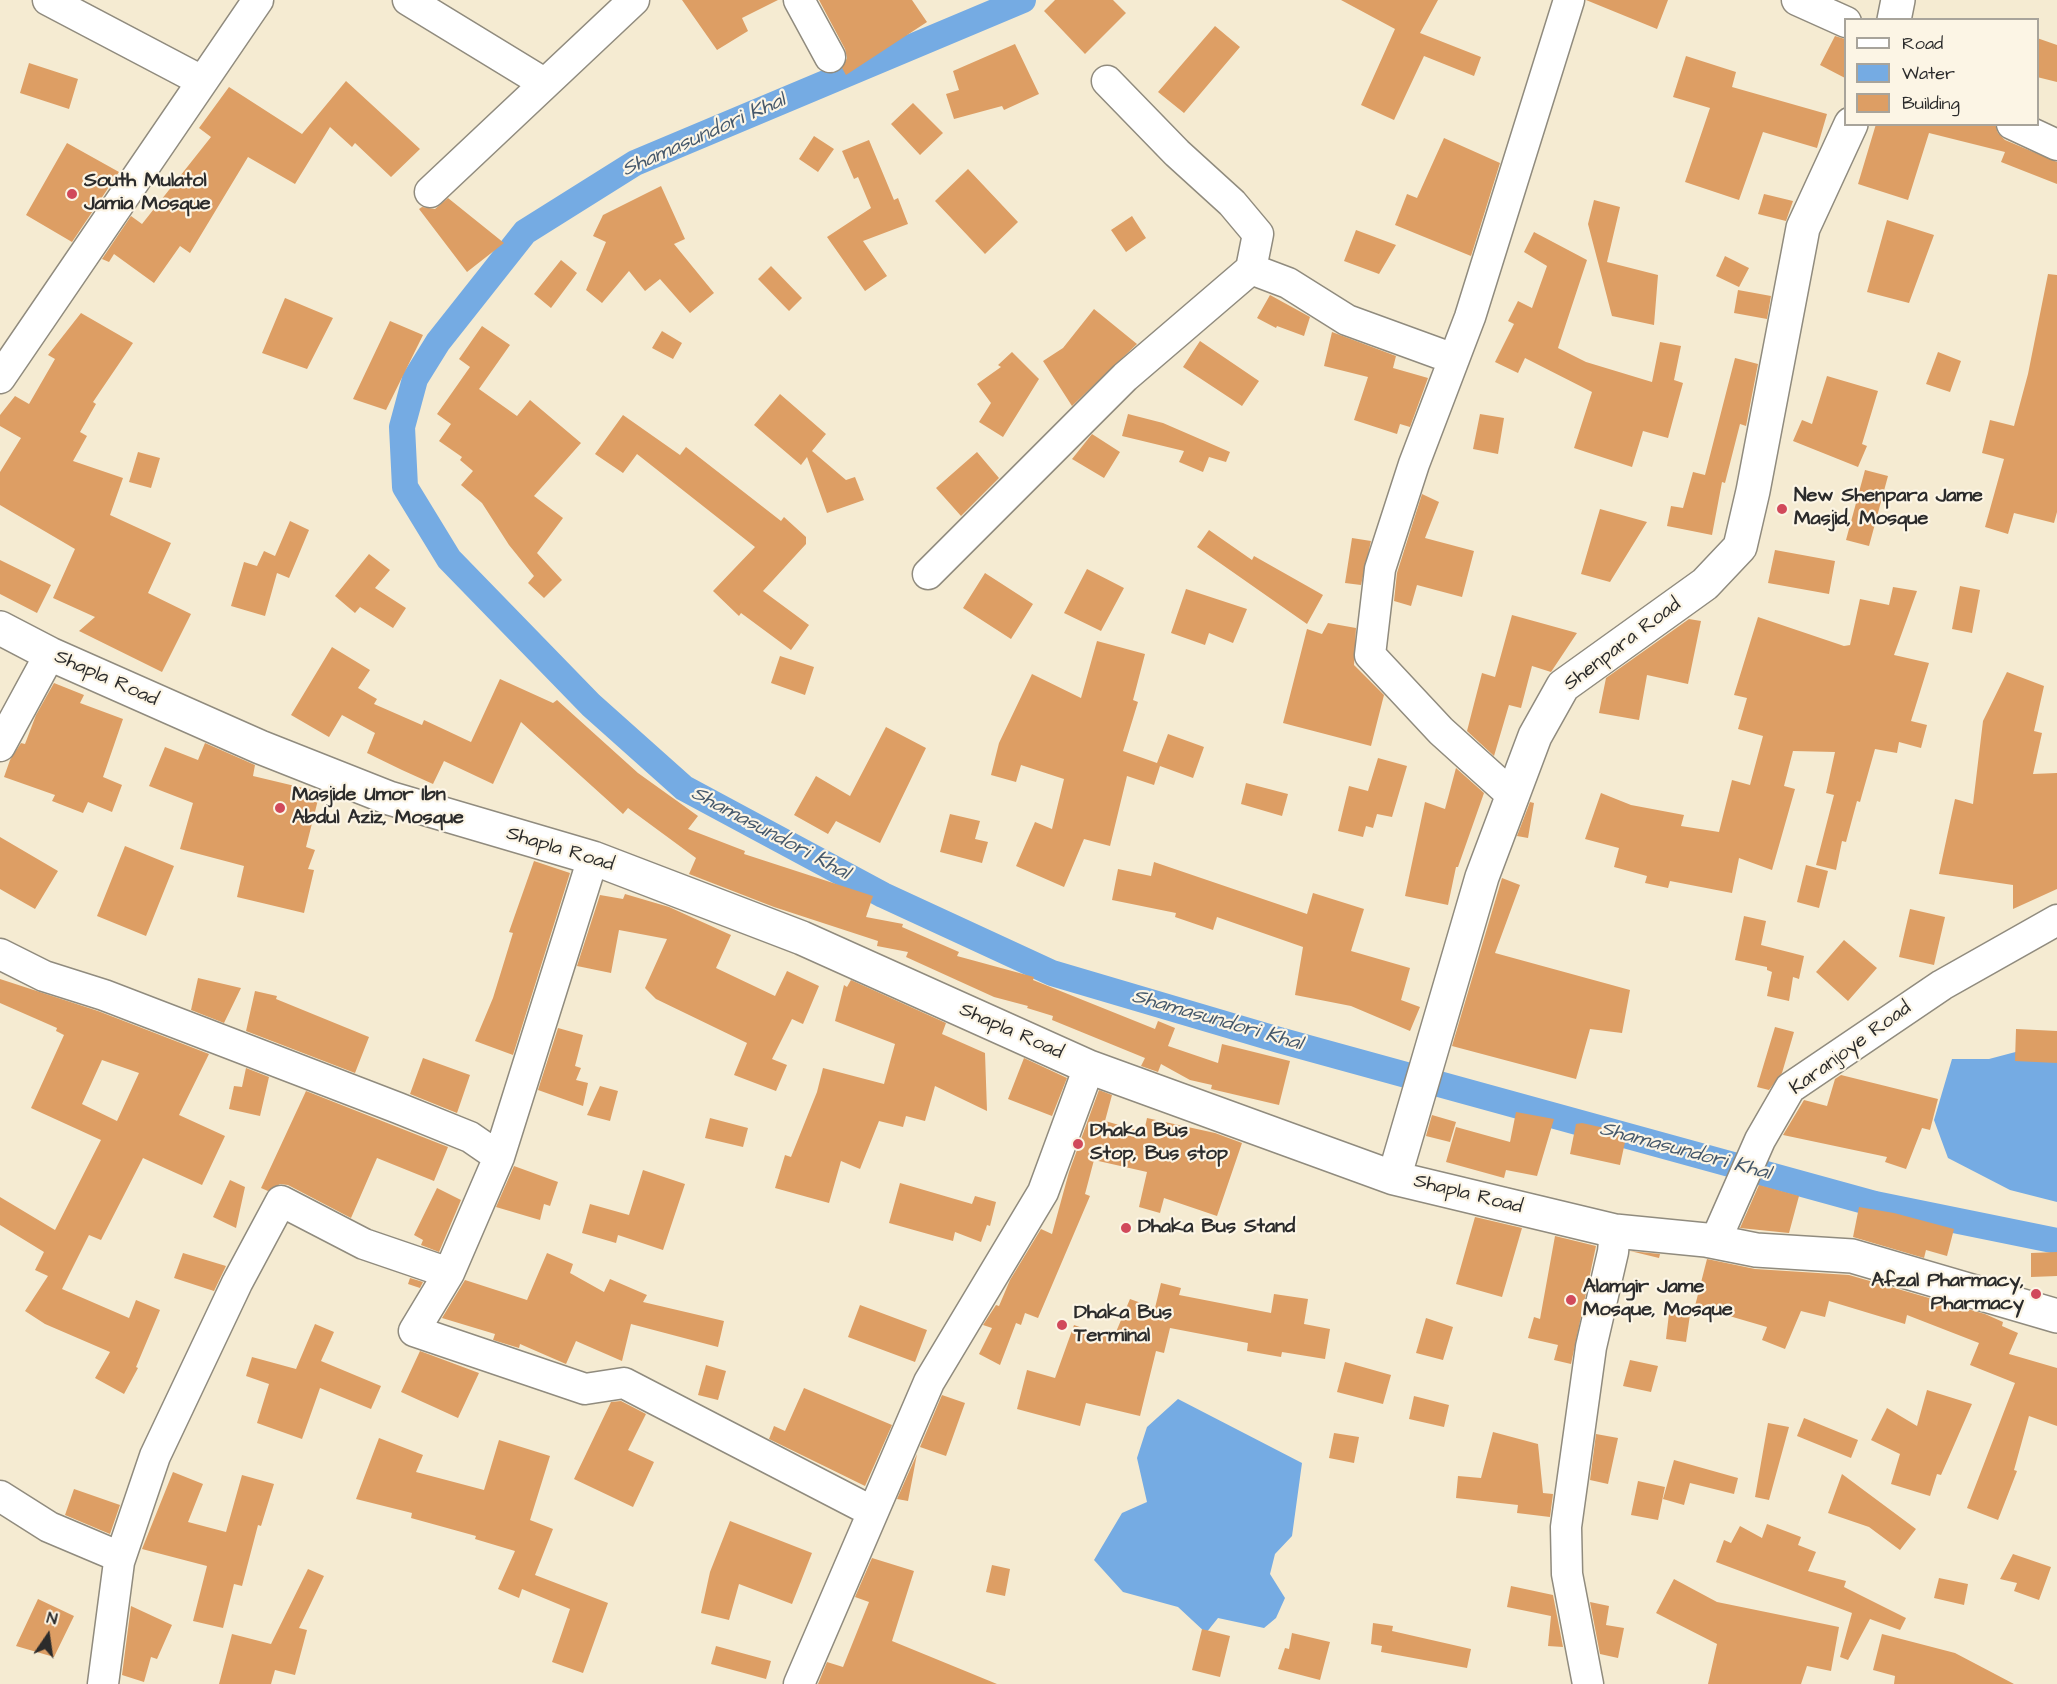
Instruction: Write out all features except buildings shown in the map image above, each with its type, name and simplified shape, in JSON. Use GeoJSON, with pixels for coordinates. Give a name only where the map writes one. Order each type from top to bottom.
{"type":"FeatureCollection","features":[{"type":"Feature","properties":{"kind":"street"},"geometry":{"type":"LineString","coordinates":[[48,0],[202,81]]}},
{"type":"Feature","properties":{"kind":"street"},"geometry":{"type":"LineString","coordinates":[[0,378],[258,0]]}},
{"type":"Feature","properties":{"kind":"street"},"geometry":{"type":"LineString","coordinates":[[408,0],[544,83]]}},
{"type":"Feature","properties":{"kind":"street"},"geometry":{"type":"LineString","coordinates":[[430,192],[634,0]]}},
{"type":"Feature","properties":{"kind":"street"},"geometry":{"type":"LineString","coordinates":[[799,0],[830,57]]}},
{"type":"Feature","properties":{"kind":"street"},"geometry":{"type":"LineString","coordinates":[[1513,796],[1441,732],[1370,655],[1380,569],[1414,465],[1477,295],[1569,0]]}},
{"type":"Feature","properties":{"kind":"street"},"geometry":{"type":"LineString","coordinates":[[1797,0],[1844,22]]}},
{"type":"Feature","properties":{"kind":"street"},"geometry":{"type":"LineString","coordinates":[[1894,18],[1898,0]]}},
{"type":"Feature","properties":{"kind":"street"},"geometry":{"type":"LineString","coordinates":[[928,574],[1125,377],[1251,269],[1258,234],[1232,203],[1177,153],[1107,81]]}},
{"type":"Feature","properties":{"kind":"street","name":"Shenpara Road"},"geometry":{"type":"LineString","coordinates":[[1394,1178],[1482,877],[1535,736],[1563,686],[1705,584],[1740,547],[1754,491],[1803,228],[1850,126]]}},
{"type":"Feature","properties":{"kind":"street"},"geometry":{"type":"LineString","coordinates":[[2016,126],[2057,145]]}},
{"type":"Feature","properties":{"kind":"street"},"geometry":{"type":"LineString","coordinates":[[1251,269],[1288,284],[1347,320],[1454,359]]}},
{"type":"Feature","properties":{"kind":"street","name":"Shapla Road"},"geometry":{"type":"LineString","coordinates":[[0,628],[50,654],[260,747],[389,798],[593,858],[802,938],[1089,1066],[1394,1178],[1616,1231],[1715,1242],[1756,1250],[1852,1256],[2057,1316]]}},
{"type":"Feature","properties":{"kind":"street"},"geometry":{"type":"LineString","coordinates":[[0,746],[50,654]]}},
{"type":"Feature","properties":{"kind":"street"},"geometry":{"type":"LineString","coordinates":[[593,858],[499,1156],[449,1273],[414,1331],[585,1389],[624,1383],[873,1512]]}},
{"type":"Feature","properties":{"kind":"street","name":"Karanjoye Road"},"geometry":{"type":"LineString","coordinates":[[1715,1242],[1760,1140],[1790,1088],[1941,985],[2057,920]]}},
{"type":"Feature","properties":{"kind":"street"},"geometry":{"type":"LineString","coordinates":[[0,954],[44,976],[104,995],[470,1137],[499,1156]]}},
{"type":"Feature","properties":{"kind":"street"},"geometry":{"type":"LineString","coordinates":[[799,1684],[929,1382],[1043,1192],[1089,1066]]}},
{"type":"Feature","properties":{"kind":"street"},"geometry":{"type":"LineString","coordinates":[[103,1684],[120,1557],[155,1456],[237,1283],[281,1201],[364,1244],[449,1273]]}},
{"type":"Feature","properties":{"kind":"street"},"geometry":{"type":"LineString","coordinates":[[1588,1684],[1567,1574],[1566,1527],[1590,1347],[1616,1231]]}},
{"type":"Feature","properties":{"kind":"street"},"geometry":{"type":"LineString","coordinates":[[0,1496],[49,1527],[120,1557]]}},
{"type":"Feature","properties":{"kind":"water"},"geometry":{"type":"Polygon","coordinates":[[[2057,1041],[2057,1202],[2010,1190],[1948,1158],[1934,1120],[1952,1059],[1989,1059],[2057,1041]]]}},
{"type":"Feature","properties":{"kind":"water"},"geometry":{"type":"Polygon","coordinates":[[[1178,1399],[1302,1463],[1292,1536],[1275,1554],[1270,1574],[1285,1598],[1276,1618],[1264,1628],[1218,1618],[1206,1633],[1178,1607],[1123,1592],[1094,1560],[1122,1513],[1147,1502],[1137,1458],[1147,1427],[1178,1399]]]}},
{"type":"Feature","properties":{"kind":"waterway","name":"Shamasundori Khal"},"geometry":{"type":"LineString","coordinates":[[1023,0],[635,163],[525,232],[438,342],[415,379],[402,427],[405,487],[449,559],[591,705],[684,788],[883,895],[1052,973],[1279,1040],[1875,1204],[2057,1241]]}},
{"type":"Feature","properties":{"kind":"place","name":"South Mulatol Jamia Mosque"},"geometry":{"type":"Point","coordinates":[72,194]}},
{"type":"Feature","properties":{"kind":"place","name":"New Shenpara Jame Masjid, Mosque"},"geometry":{"type":"Point","coordinates":[1782,509]}},
{"type":"Feature","properties":{"kind":"place","name":"Masjide Umor Ibn Abdul Aziz, Mosque"},"geometry":{"type":"Point","coordinates":[280,808]}},
{"type":"Feature","properties":{"kind":"place","name":"Dhaka Bus Stop, Bus stop"},"geometry":{"type":"Point","coordinates":[1078,1144]}},
{"type":"Feature","properties":{"kind":"place","name":"Dhaka Bus Stand"},"geometry":{"type":"Point","coordinates":[1126,1228]}},
{"type":"Feature","properties":{"kind":"place","name":"Afzal Pharmacy, Pharmacy"},"geometry":{"type":"Point","coordinates":[2036,1294]}},
{"type":"Feature","properties":{"kind":"place","name":"Alamgir Jame Mosque, Mosque"},"geometry":{"type":"Point","coordinates":[1571,1300]}},
{"type":"Feature","properties":{"kind":"place","name":"Dhaka Bus Terminal"},"geometry":{"type":"Point","coordinates":[1062,1325]}}]}
